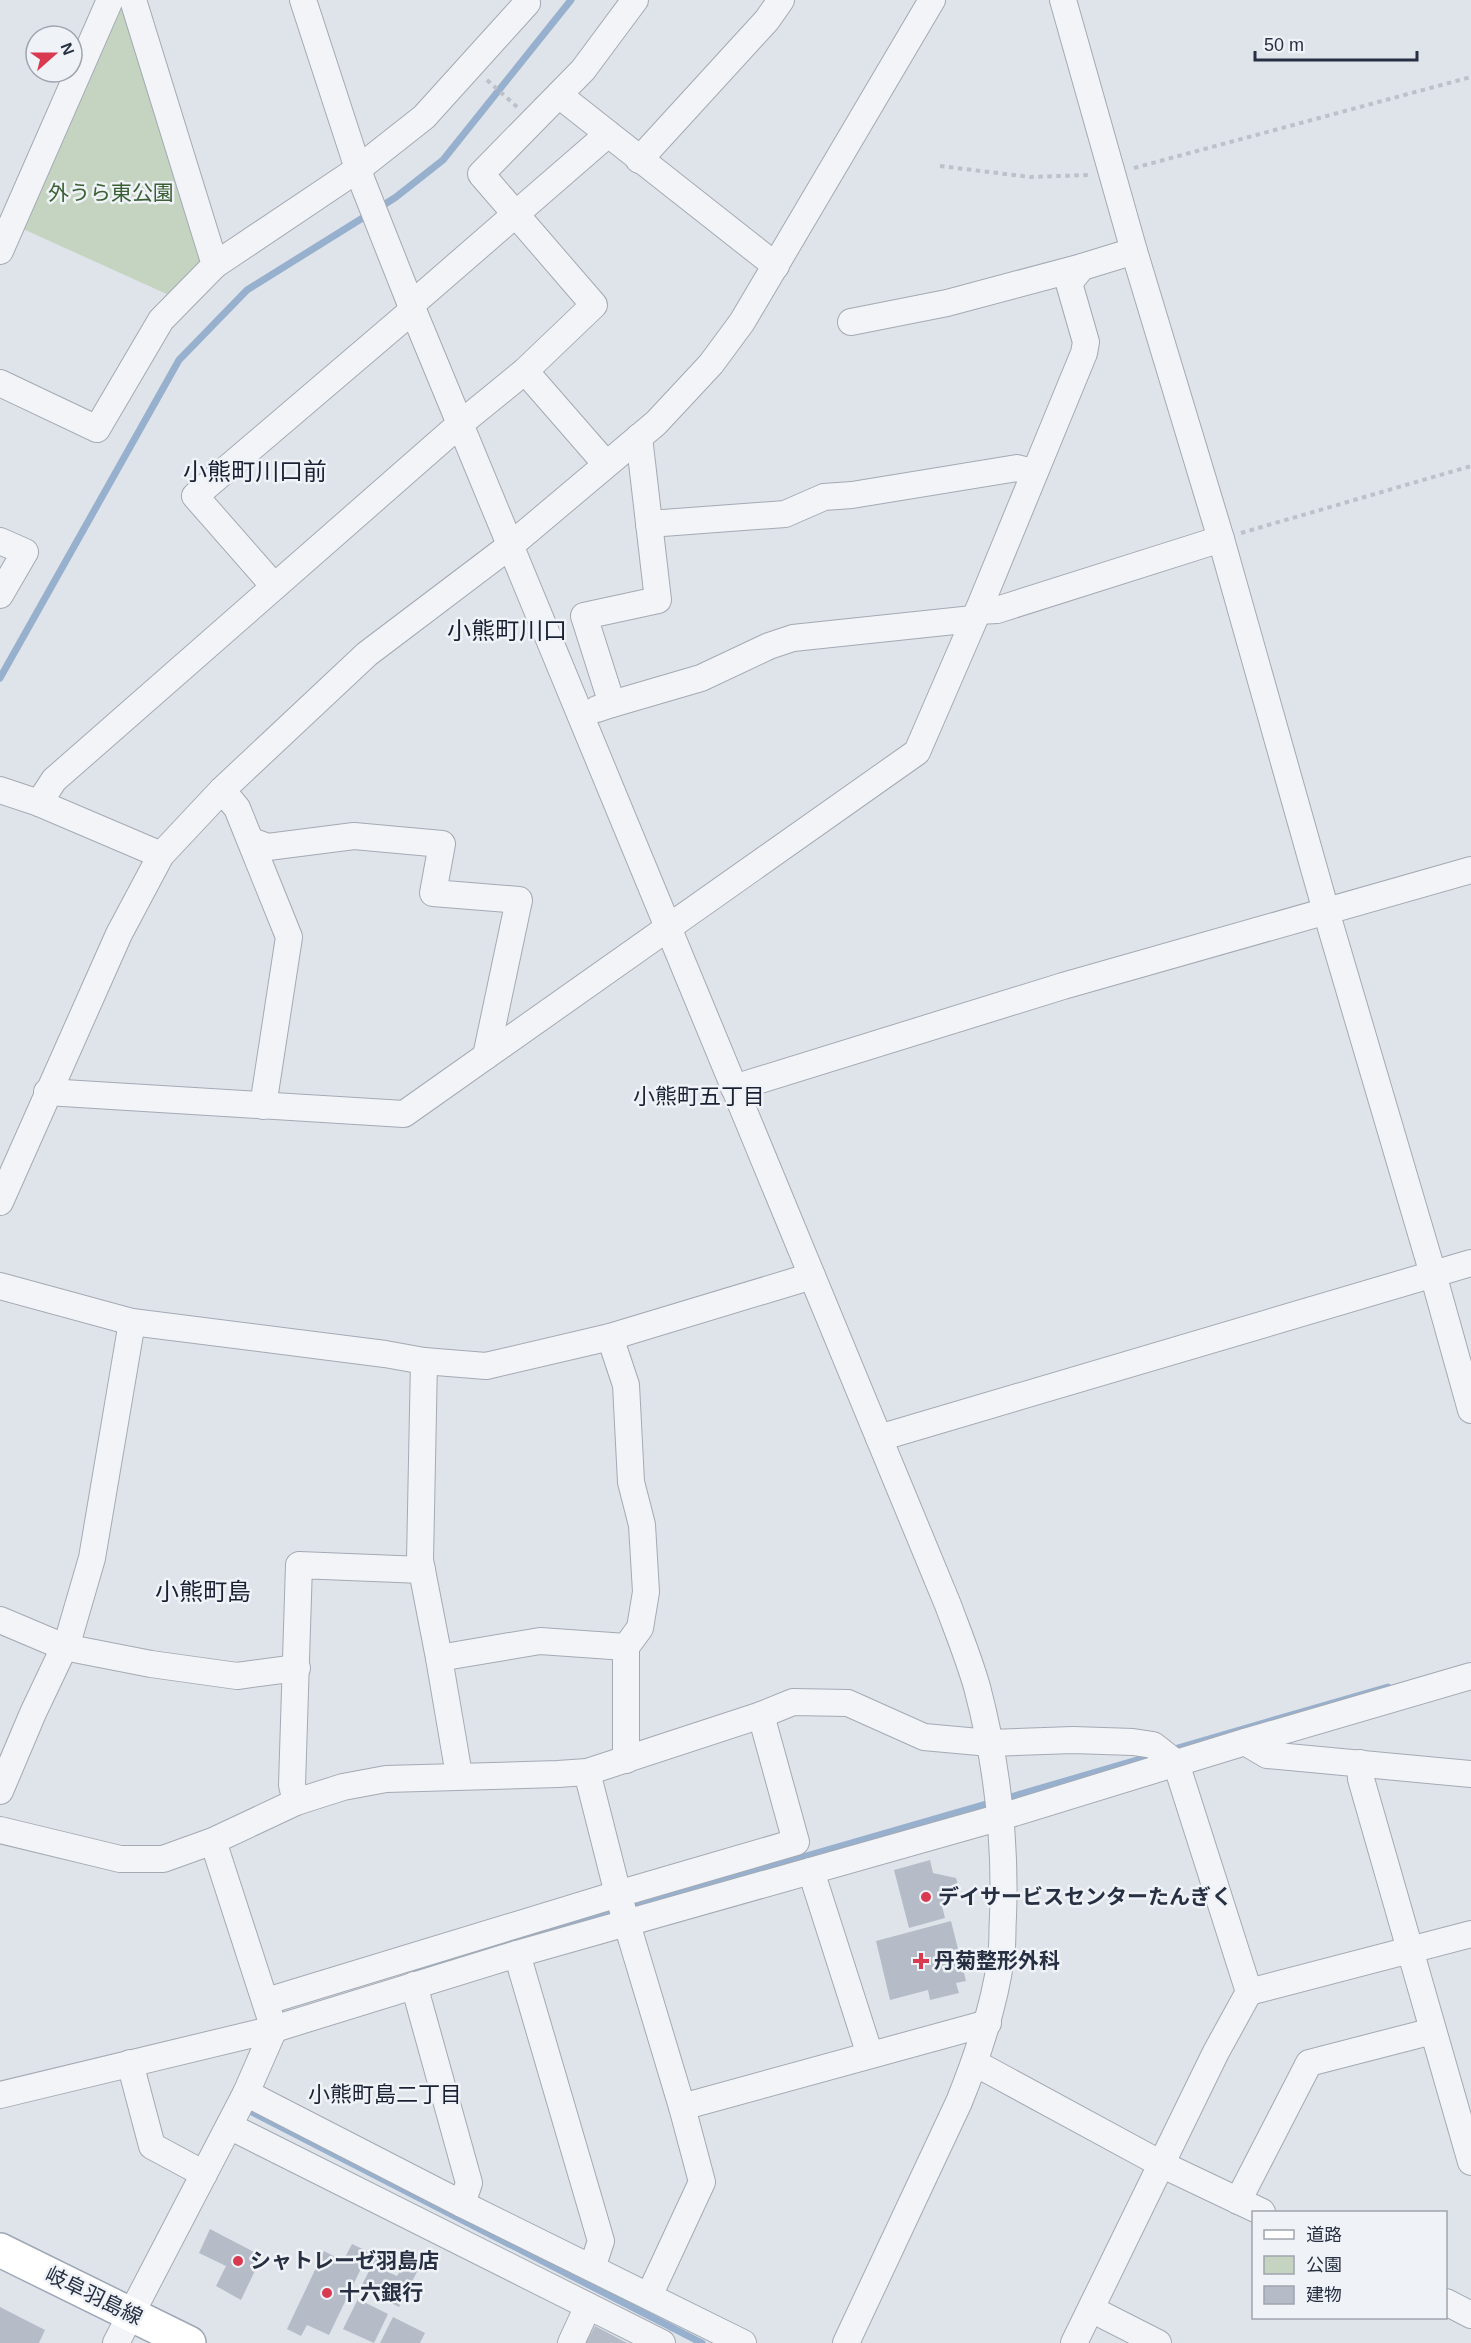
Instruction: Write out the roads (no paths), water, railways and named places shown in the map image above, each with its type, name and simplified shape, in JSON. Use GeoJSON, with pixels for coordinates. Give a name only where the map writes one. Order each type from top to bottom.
{"type":"FeatureCollection","features":[{"type":"Feature","properties":{"kind":"main road","name":"岐阜羽島線"},"geometry":{"type":"LineString","coordinates":[[0,2250],[189,2343]]}},
{"type":"Feature","properties":{"kind":"street"},"geometry":{"type":"LineString","coordinates":[[0,251],[7,216],[110,0]]}},
{"type":"Feature","properties":{"kind":"street"},"geometry":{"type":"LineString","coordinates":[[134,0],[215,265]]}},
{"type":"Feature","properties":{"kind":"street"},"geometry":{"type":"LineString","coordinates":[[303,0],[360,175],[412,307],[948,1605],[976,1684],[990,1743],[1001,1817],[1004,1885],[1001,1957],[987,2023],[975,2063],[959,2102],[846,2343]]}},
{"type":"Feature","properties":{"kind":"street"},"geometry":{"type":"LineString","coordinates":[[39,803],[54,780],[460,424],[525,371],[594,305],[481,174],[583,70],[635,0]]}},
{"type":"Feature","properties":{"kind":"street"},"geometry":{"type":"LineString","coordinates":[[639,160],[767,20],[781,0]]}},
{"type":"Feature","properties":{"kind":"street"},"geometry":{"type":"LineString","coordinates":[[0,1202],[119,934],[161,855],[222,790],[367,654],[511,545],[656,423],[711,364],[742,322],[776,266],[932,0]]}},
{"type":"Feature","properties":{"kind":"street"},"geometry":{"type":"LineString","coordinates":[[1063,0],[1134,251],[1221,539],[1471,1410]]}},
{"type":"Feature","properties":{"kind":"street"},"geometry":{"type":"LineString","coordinates":[[0,382],[97,429],[161,320],[215,265],[360,175],[424,117],[527,1]]}},
{"type":"Feature","properties":{"kind":"street"},"geometry":{"type":"LineString","coordinates":[[559,95],[776,266]]}},
{"type":"Feature","properties":{"kind":"street"},"geometry":{"type":"LineString","coordinates":[[274,586],[195,496],[412,307],[515,213],[608,134]]}},
{"type":"Feature","properties":{"kind":"street"},"geometry":{"type":"LineString","coordinates":[[851,322],[947,303],[1134,251]]}},
{"type":"Feature","properties":{"kind":"street"},"geometry":{"type":"LineString","coordinates":[[48,1092],[404,1114],[917,752],[1084,353],[1086,342],[1069,283],[1082,267]]}},
{"type":"Feature","properties":{"kind":"street"},"geometry":{"type":"LineString","coordinates":[[525,371],[606,464]]}},
{"type":"Feature","properties":{"kind":"street"},"geometry":{"type":"LineString","coordinates":[[612,704],[584,616],[658,600],[639,437]]}},
{"type":"Feature","properties":{"kind":"street"},"geometry":{"type":"LineString","coordinates":[[649,524],[785,514],[824,496],[852,495],[1017,468],[1033,472]]}},
{"type":"Feature","properties":{"kind":"street"},"geometry":{"type":"LineString","coordinates":[[580,714],[701,678],[769,646],[793,638],[975,615],[997,610],[1221,539]]}},
{"type":"Feature","properties":{"kind":"street"},"geometry":{"type":"LineString","coordinates":[[0,541],[25,552],[0,595]]}},
{"type":"Feature","properties":{"kind":"street"},"geometry":{"type":"LineString","coordinates":[[0,790],[39,803],[161,855]]}},
{"type":"Feature","properties":{"kind":"street"},"geometry":{"type":"LineString","coordinates":[[222,790],[237,808],[289,937],[263,1106]]}},
{"type":"Feature","properties":{"kind":"street"},"geometry":{"type":"LineString","coordinates":[[251,841],[268,847],[354,836],[442,844],[433,893],[519,900],[486,1056]]}},
{"type":"Feature","properties":{"kind":"street"},"geometry":{"type":"LineString","coordinates":[[734,1088],[1063,986],[1471,870]]}},
{"type":"Feature","properties":{"kind":"street"},"geometry":{"type":"LineString","coordinates":[[879,1438],[1471,1263]]}},
{"type":"Feature","properties":{"kind":"street"},"geometry":{"type":"LineString","coordinates":[[0,1286],[132,1322],[424,1361],[486,1366],[610,1336],[812,1276]]}},
{"type":"Feature","properties":{"kind":"street"},"geometry":{"type":"LineString","coordinates":[[0,1791],[64,1647],[92,1558],[132,1322]]}},
{"type":"Feature","properties":{"kind":"street"},"geometry":{"type":"LineString","coordinates":[[610,1336],[627,1385],[631,1482],[642,1525],[646,1592],[640,1628],[626,1647],[626,1760]]}},
{"type":"Feature","properties":{"kind":"street"},"geometry":{"type":"LineString","coordinates":[[424,1361],[420,1560],[459,1776]]}},
{"type":"Feature","properties":{"kind":"street"},"geometry":{"type":"LineString","coordinates":[[296,1802],[292,1785],[299,1565],[422,1570]]}},
{"type":"Feature","properties":{"kind":"street"},"geometry":{"type":"LineString","coordinates":[[0,1620],[64,1647],[151,1664],[237,1676],[297,1668]]}},
{"type":"Feature","properties":{"kind":"street"},"geometry":{"type":"LineString","coordinates":[[439,1658],[540,1641],[626,1647]]}},
{"type":"Feature","properties":{"kind":"street"},"geometry":{"type":"LineString","coordinates":[[267,2001],[452,1958],[622,1908],[803,1860],[1001,1817],[1245,1742],[1471,1677]]}},
{"type":"Feature","properties":{"kind":"street"},"geometry":{"type":"LineString","coordinates":[[0,1830],[120,1860],[163,1858],[213,1841],[296,1802],[343,1787],[386,1779],[587,1772],[793,1702],[848,1703],[924,1737],[990,1743],[1073,1740],[1153,1745],[1176,1763],[1249,1992],[1216,2052],[1074,2343]]}},
{"type":"Feature","properties":{"kind":"street"},"geometry":{"type":"LineString","coordinates":[[761,1714],[803,1860],[870,2055]]}},
{"type":"Feature","properties":{"kind":"street"},"geometry":{"type":"LineString","coordinates":[[1245,1742],[1267,1755],[1471,1774]]}},
{"type":"Feature","properties":{"kind":"street"},"geometry":{"type":"LineString","coordinates":[[1360,1763],[1361,1779],[1471,2162]]}},
{"type":"Feature","properties":{"kind":"street"},"geometry":{"type":"LineString","coordinates":[[587,1772],[622,1908],[682,2107],[702,2182],[649,2296]]}},
{"type":"Feature","properties":{"kind":"street"},"geometry":{"type":"LineString","coordinates":[[116,2343],[246,2093],[274,2029],[267,2001],[213,1841]]}},
{"type":"Feature","properties":{"kind":"street"},"geometry":{"type":"LineString","coordinates":[[0,2095],[274,2029],[414,1985],[452,1958],[517,1954],[622,1908]]}},
{"type":"Feature","properties":{"kind":"street"},"geometry":{"type":"LineString","coordinates":[[1249,1992],[1471,1934]]}},
{"type":"Feature","properties":{"kind":"street"},"geometry":{"type":"LineString","coordinates":[[517,1954],[601,2241],[592,2268]]}},
{"type":"Feature","properties":{"kind":"street"},"geometry":{"type":"LineString","coordinates":[[414,1985],[469,2183],[462,2204]]}},
{"type":"Feature","properties":{"kind":"street"},"geometry":{"type":"LineString","coordinates":[[682,2107],[987,2023]]}},
{"type":"Feature","properties":{"kind":"street"},"geometry":{"type":"LineString","coordinates":[[1238,2201],[1309,2063],[1433,2031]]}},
{"type":"Feature","properties":{"kind":"street"},"geometry":{"type":"LineString","coordinates":[[130,2063],[152,2146],[204,2174]]}},
{"type":"Feature","properties":{"kind":"street"},"geometry":{"type":"LineString","coordinates":[[975,2063],[1162,2165],[1260,2211]]}},
{"type":"Feature","properties":{"kind":"street"},"geometry":{"type":"LineString","coordinates":[[246,2093],[462,2204],[743,2343]]}},
{"type":"Feature","properties":{"kind":"street"},"geometry":{"type":"LineString","coordinates":[[229,2126],[662,2343]]}},
{"type":"Feature","properties":{"kind":"street"},"geometry":{"type":"LineString","coordinates":[[1447,2303],[1471,2315]]}},
{"type":"Feature","properties":{"kind":"street"},"geometry":{"type":"LineString","coordinates":[[571,2343],[588,2306]]}},
{"type":"Feature","properties":{"kind":"street"},"geometry":{"type":"LineString","coordinates":[[1090,2309],[1158,2343]]}},
{"type":"Feature","properties":{"kind":"waterway"},"geometry":{"type":"LineString","coordinates":[[379,208],[443,160],[571,0]]}},
{"type":"Feature","properties":{"kind":"waterway"},"geometry":{"type":"LineString","coordinates":[[0,678],[179,360],[247,290],[369,214]]}},
{"type":"Feature","properties":{"kind":"waterway"},"geometry":{"type":"LineString","coordinates":[[1171,1750],[1388,1687]]}},
{"type":"Feature","properties":{"kind":"waterway"},"geometry":{"type":"LineString","coordinates":[[1004,1799],[1154,1755]]}},
{"type":"Feature","properties":{"kind":"waterway"},"geometry":{"type":"LineString","coordinates":[[416,1969],[993,1802]]}},
{"type":"Feature","properties":{"kind":"waterway"},"geometry":{"type":"LineString","coordinates":[[248,2110],[702,2343]]}},
{"type":"Feature","properties":{"kind":"place","name":"デイサービスセンターたんぎく"},"geometry":{"type":"Point","coordinates":[926,1897]}},
{"type":"Feature","properties":{"kind":"place","name":"丹菊整形外科"},"geometry":{"type":"Point","coordinates":[921,1961]}},
{"type":"Feature","properties":{"kind":"place","name":"シャトレーゼ羽島店"},"geometry":{"type":"Point","coordinates":[238,2261]}},
{"type":"Feature","properties":{"kind":"place","name":"十六銀行"},"geometry":{"type":"Point","coordinates":[327,2293]}},
{"type":"Feature","properties":{"kind":"district","name":"小熊町川口前"},"geometry":{"type":"Point","coordinates":[255,472]}},
{"type":"Feature","properties":{"kind":"district","name":"小熊町川口"},"geometry":{"type":"Point","coordinates":[507,631]}},
{"type":"Feature","properties":{"kind":"district","name":"小熊町五丁目"},"geometry":{"type":"Point","coordinates":[699,1096]}},
{"type":"Feature","properties":{"kind":"district","name":"小熊町島"},"geometry":{"type":"Point","coordinates":[203,1592]}},
{"type":"Feature","properties":{"kind":"district","name":"小熊町島二丁目"},"geometry":{"type":"Point","coordinates":[385,2094]}},
{"type":"Feature","properties":{"kind":"park label","name":"外うら東公園"},"geometry":{"type":"Point","coordinates":[111,193]}}]}
